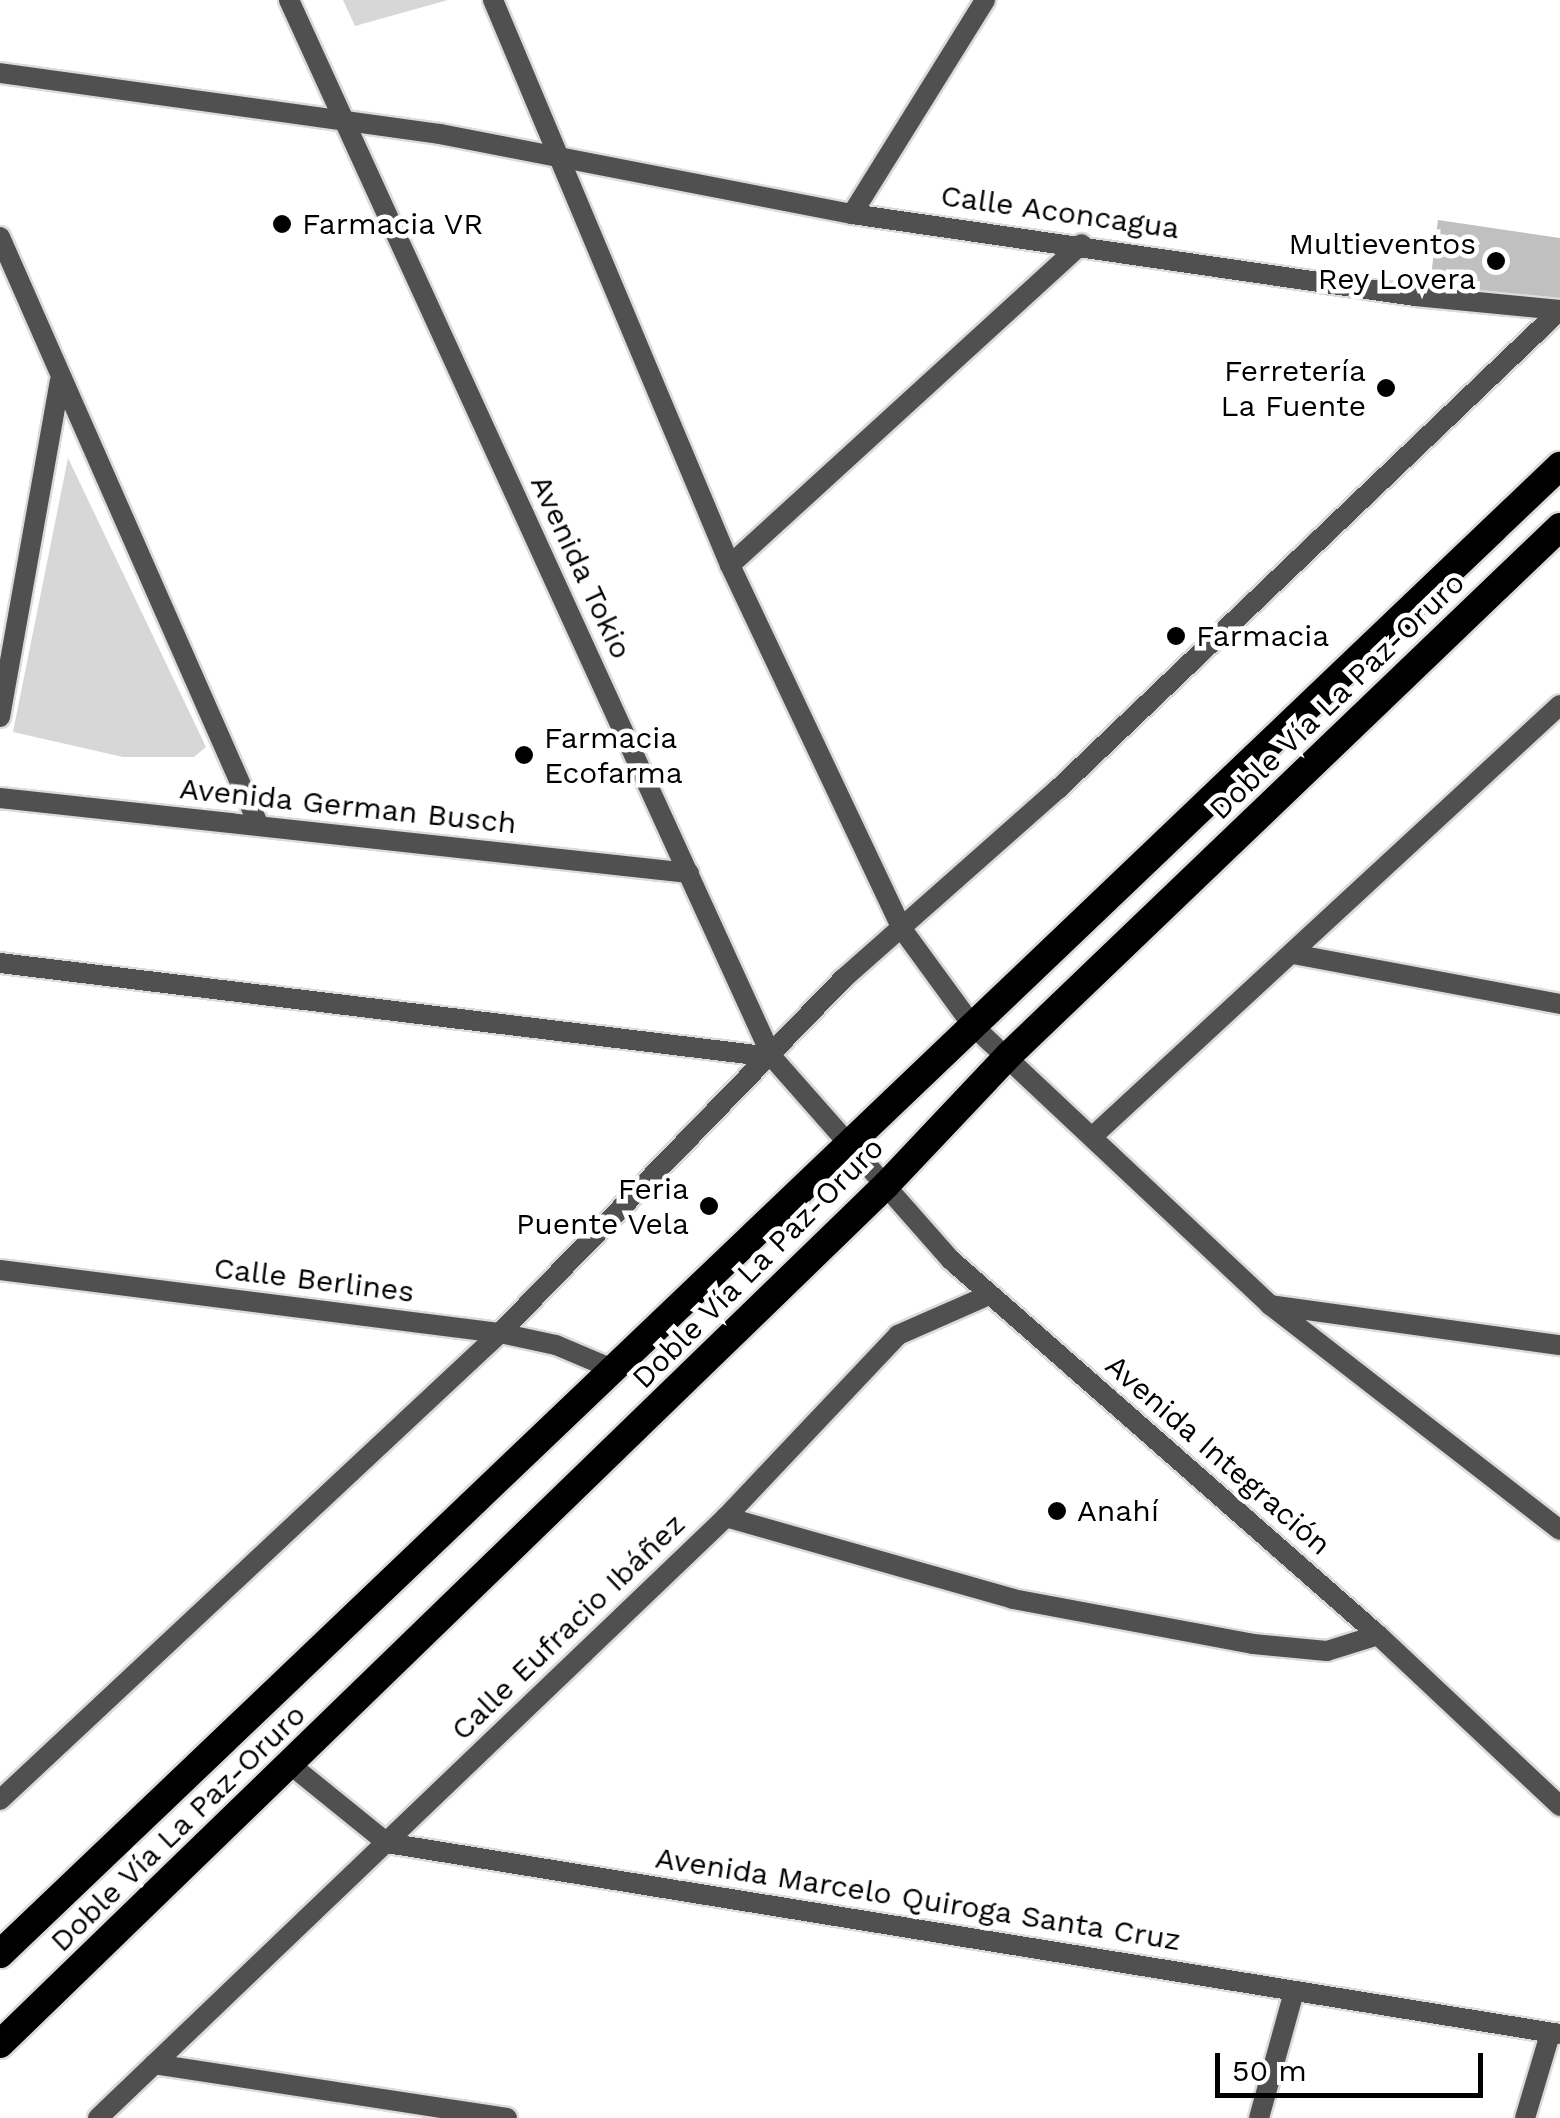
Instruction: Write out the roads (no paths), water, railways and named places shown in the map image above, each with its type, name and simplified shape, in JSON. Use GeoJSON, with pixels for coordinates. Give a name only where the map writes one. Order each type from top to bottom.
{"type":"FeatureCollection","features":[{"type":"Feature","properties":{"kind":"highway","name":"Doble Vía La Paz-Oruro"},"geometry":{"type":"LineString","coordinates":[[0,1954],[615,1370],[843,1144],[1560,466]]}},
{"type":"Feature","properties":{"kind":"highway","name":"Doble Vía La Paz-Oruro"},"geometry":{"type":"LineString","coordinates":[[0,2044],[292,1766],[887,1184],[1009,1055],[1560,528]]}},
{"type":"Feature","properties":{"kind":"street","name":"Avenida Tokio"},"geometry":{"type":"LineString","coordinates":[[289,0],[772,1057],[843,1144]]}},
{"type":"Feature","properties":{"kind":"street"},"geometry":{"type":"LineString","coordinates":[[493,0],[554,156],[730,564],[902,929],[972,1025],[1009,1055],[1270,1305],[1560,1530]]}},
{"type":"Feature","properties":{"kind":"street"},"geometry":{"type":"LineString","coordinates":[[852,214],[984,0]]}},
{"type":"Feature","properties":{"kind":"street","name":"Calle Aconcagua"},"geometry":{"type":"LineString","coordinates":[[0,73],[342,120],[554,156],[852,214],[1080,244],[1415,296],[1560,310]]}},
{"type":"Feature","properties":{"kind":"street"},"geometry":{"type":"LineString","coordinates":[[0,238],[259,826]]}},
{"type":"Feature","properties":{"kind":"street"},"geometry":{"type":"LineString","coordinates":[[730,564],[1080,244]]}},
{"type":"Feature","properties":{"kind":"street"},"geometry":{"type":"LineString","coordinates":[[0,1800],[500,1333],[772,1057],[843,979],[1058,790],[1560,310]]}},
{"type":"Feature","properties":{"kind":"street"},"geometry":{"type":"LineString","coordinates":[[0,718],[60,381]]}},
{"type":"Feature","properties":{"kind":"street"},"geometry":{"type":"LineString","coordinates":[[1092,1137],[1560,704]]}},
{"type":"Feature","properties":{"kind":"street","name":"Avenida German Busch"},"geometry":{"type":"LineString","coordinates":[[0,798],[689,874]]}},
{"type":"Feature","properties":{"kind":"street"},"geometry":{"type":"LineString","coordinates":[[1293,954],[1560,1004]]}},
{"type":"Feature","properties":{"kind":"street"},"geometry":{"type":"LineString","coordinates":[[0,964],[772,1057]]}},
{"type":"Feature","properties":{"kind":"street","name":"Avenida Integración"},"geometry":{"type":"LineString","coordinates":[[843,1144],[887,1184],[989,1295],[1378,1635],[1560,1806]]}},
{"type":"Feature","properties":{"kind":"street","name":"Calle Berlines"},"geometry":{"type":"LineString","coordinates":[[0,1270],[500,1333],[556,1344],[615,1370]]}},
{"type":"Feature","properties":{"kind":"street"},"geometry":{"type":"LineString","coordinates":[[726,1518],[898,1335],[989,1295]]}},
{"type":"Feature","properties":{"kind":"street"},"geometry":{"type":"LineString","coordinates":[[1270,1305],[1560,1345]]}},
{"type":"Feature","properties":{"kind":"street","name":"Calle Eufracio Ibáñez"},"geometry":{"type":"LineString","coordinates":[[98,2118],[726,1518],[1013,1598],[1253,1644],[1327,1651],[1378,1635]]}},
{"type":"Feature","properties":{"kind":"street","name":"Avenida Marcelo Quiroga Santa Cruz"},"geometry":{"type":"LineString","coordinates":[[292,1766],[387,1842],[1555,2034]]}},
{"type":"Feature","properties":{"kind":"street"},"geometry":{"type":"LineString","coordinates":[[1260,2118],[1294,1992]]}},
{"type":"Feature","properties":{"kind":"street"},"geometry":{"type":"LineString","coordinates":[[1525,2118],[1555,2034]]}},
{"type":"Feature","properties":{"kind":"street"},"geometry":{"type":"LineString","coordinates":[[154,2064],[506,2118]]}},
{"type":"Feature","properties":{"kind":"place","name":"Farmacia VR"},"geometry":{"type":"Point","coordinates":[282,224]}},
{"type":"Feature","properties":{"kind":"place","name":"Multieventos Rey Lovera"},"geometry":{"type":"Point","coordinates":[1496,261]}},
{"type":"Feature","properties":{"kind":"place","name":"Ferretería La Fuente"},"geometry":{"type":"Point","coordinates":[1386,388]}},
{"type":"Feature","properties":{"kind":"place","name":"Farmacia"},"geometry":{"type":"Point","coordinates":[1176,636]}},
{"type":"Feature","properties":{"kind":"place","name":"Farmacia Ecofarma"},"geometry":{"type":"Point","coordinates":[524,755]}},
{"type":"Feature","properties":{"kind":"place","name":"Feria Puente Vela"},"geometry":{"type":"Point","coordinates":[709,1206]}},
{"type":"Feature","properties":{"kind":"place","name":"Anahí"},"geometry":{"type":"Point","coordinates":[1057,1511]}}]}
